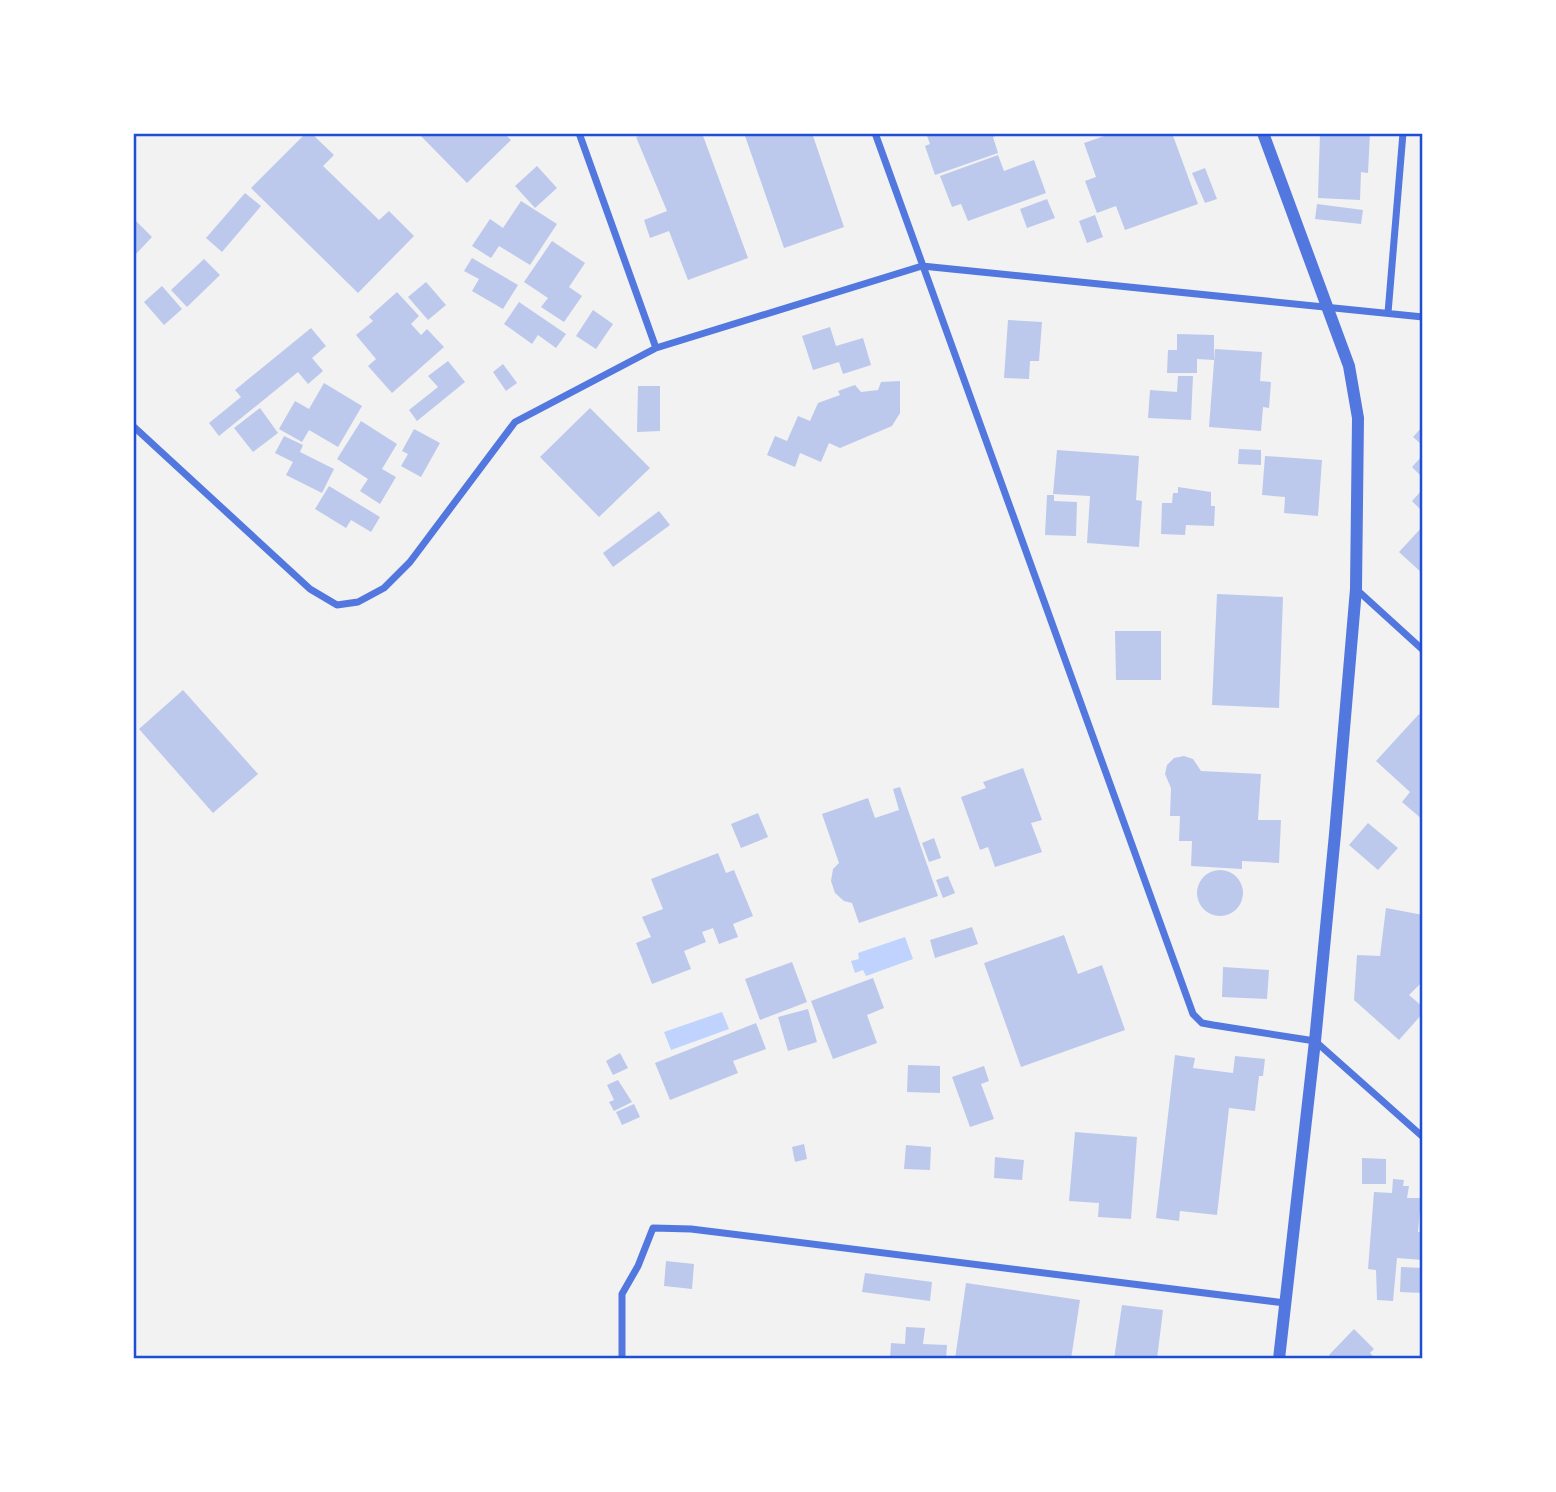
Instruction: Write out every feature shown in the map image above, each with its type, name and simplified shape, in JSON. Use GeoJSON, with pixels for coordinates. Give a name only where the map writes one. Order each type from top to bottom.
{"type":"FeatureCollection","features":[{"type":"Feature","properties":{"kind":"street"},"geometry":{"type":"LineString","coordinates":[[579,133],[656,348]]}},
{"type":"Feature","properties":{"kind":"street"},"geometry":{"type":"LineString","coordinates":[[874,133],[1193,1014],[1202,1023],[1213,1026],[1315,1041],[1423,1137]]}},
{"type":"Feature","properties":{"kind":"street"},"geometry":{"type":"LineString","coordinates":[[1263,133],[1349,366],[1358,418],[1356,589],[1315,1041],[1279,1359]]}},
{"type":"Feature","properties":{"kind":"street"},"geometry":{"type":"LineString","coordinates":[[1388,313],[1403,133]]}},
{"type":"Feature","properties":{"kind":"street"},"geometry":{"type":"LineString","coordinates":[[133,426],[310,589],[337,605],[358,602],[384,588],[410,562],[515,422],[656,348],[922,265],[1329,310],[1423,317]]}},
{"type":"Feature","properties":{"kind":"street"},"geometry":{"type":"LineString","coordinates":[[1356,589],[1423,650]]}},
{"type":"Feature","properties":{"kind":"street"},"geometry":{"type":"LineString","coordinates":[[622,1359],[622,1293],[638,1266],[653,1228],[691,1229],[1284,1303]]}},
{"type":"Feature","properties":{"kind":"water"},"geometry":{"type":"Polygon","coordinates":[[[905,937],[913,959],[866,976],[863,970],[855,973],[851,961],[859,959],[858,953],[905,937]]]}},
{"type":"Feature","properties":{"kind":"water"},"geometry":{"type":"Polygon","coordinates":[[[722,1012],[729,1029],[671,1050],[664,1032],[722,1012]]]}},
{"type":"Feature","properties":{"kind":"building"},"geometry":{"type":"Polygon","coordinates":[[[306,133],[311,133],[334,155],[323,166],[379,220],[389,211],[414,236],[358,293],[251,188],[306,133]]]}},
{"type":"Feature","properties":{"kind":"building"},"geometry":{"type":"Polygon","coordinates":[[[418,133],[504,133],[511,140],[467,183],[418,133]]]}},
{"type":"Feature","properties":{"kind":"building"},"geometry":{"type":"Polygon","coordinates":[[[648,133],[702,133],[748,258],[688,280],[669,231],[650,238],[644,220],[667,211],[636,137],[648,133]]]}},
{"type":"Feature","properties":{"kind":"building"},"geometry":{"type":"Polygon","coordinates":[[[744,133],[812,133],[844,227],[784,248],[744,133]]]}},
{"type":"Feature","properties":{"kind":"building"},"geometry":{"type":"Polygon","coordinates":[[[926,133],[1004,133],[993,137],[998,153],[935,175],[925,146],[930,144],[926,133]]]}},
{"type":"Feature","properties":{"kind":"building"},"geometry":{"type":"Polygon","coordinates":[[[1113,133],[1172,133],[1198,204],[1125,230],[1116,206],[1097,213],[1085,181],[1096,177],[1084,143],[1113,133]]]}},
{"type":"Feature","properties":{"kind":"building"},"geometry":{"type":"Polygon","coordinates":[[[1320,133],[1370,133],[1368,173],[1361,172],[1360,200],[1318,198],[1320,133]]]}},
{"type":"Feature","properties":{"kind":"building"},"geometry":{"type":"Polygon","coordinates":[[[998,155],[1004,171],[1034,160],[1046,193],[968,221],[961,204],[952,207],[940,176],[998,155]]]}},
{"type":"Feature","properties":{"kind":"building"},"geometry":{"type":"Polygon","coordinates":[[[537,166],[557,188],[535,208],[515,186],[537,166]]]}},
{"type":"Feature","properties":{"kind":"building"},"geometry":{"type":"Polygon","coordinates":[[[1205,168],[1217,199],[1205,203],[1192,173],[1205,168]]]}},
{"type":"Feature","properties":{"kind":"building"},"geometry":{"type":"Polygon","coordinates":[[[245,193],[261,206],[222,252],[206,238],[245,193]]]}},
{"type":"Feature","properties":{"kind":"building"},"geometry":{"type":"Polygon","coordinates":[[[1047,199],[1055,218],[1027,228],[1020,209],[1047,199]]]}},
{"type":"Feature","properties":{"kind":"building"},"geometry":{"type":"Polygon","coordinates":[[[521,201],[557,224],[530,265],[499,246],[491,258],[472,246],[490,219],[503,228],[521,201]]]}},
{"type":"Feature","properties":{"kind":"building"},"geometry":{"type":"Polygon","coordinates":[[[1317,204],[1363,210],[1361,224],[1315,219],[1317,204]]]}},
{"type":"Feature","properties":{"kind":"building"},"geometry":{"type":"Polygon","coordinates":[[[1095,215],[1103,237],[1087,243],[1079,221],[1095,215]]]}},
{"type":"Feature","properties":{"kind":"building"},"geometry":{"type":"Polygon","coordinates":[[[133,218],[152,237],[135,255],[133,252],[133,218]]]}},
{"type":"Feature","properties":{"kind":"building"},"geometry":{"type":"Polygon","coordinates":[[[552,241],[585,263],[569,287],[582,296],[564,322],[541,307],[548,298],[524,282],[552,241]]]}},
{"type":"Feature","properties":{"kind":"building"},"geometry":{"type":"Polygon","coordinates":[[[472,258],[518,285],[503,309],[472,291],[479,279],[464,271],[472,258]]]}},
{"type":"Feature","properties":{"kind":"building"},"geometry":{"type":"Polygon","coordinates":[[[204,259],[220,275],[187,307],[171,290],[204,259]]]}},
{"type":"Feature","properties":{"kind":"building"},"geometry":{"type":"Polygon","coordinates":[[[426,282],[446,305],[428,320],[408,297],[426,282]]]}},
{"type":"Feature","properties":{"kind":"building"},"geometry":{"type":"Polygon","coordinates":[[[162,286],[182,309],[164,325],[144,302],[162,286]]]}},
{"type":"Feature","properties":{"kind":"building"},"geometry":{"type":"Polygon","coordinates":[[[397,292],[419,316],[411,324],[421,335],[427,329],[444,347],[392,393],[368,366],[376,359],[356,335],[373,321],[369,317],[397,292]]]}},
{"type":"Feature","properties":{"kind":"building"},"geometry":{"type":"Polygon","coordinates":[[[519,302],[566,334],[556,348],[538,335],[532,344],[504,324],[519,302]]]}},
{"type":"Feature","properties":{"kind":"building"},"geometry":{"type":"Polygon","coordinates":[[[593,310],[613,324],[596,349],[576,336],[593,310]]]}},
{"type":"Feature","properties":{"kind":"building"},"geometry":{"type":"Polygon","coordinates":[[[1008,320],[1042,322],[1039,361],[1030,361],[1029,379],[1004,378],[1008,320]]]}},
{"type":"Feature","properties":{"kind":"building"},"geometry":{"type":"Polygon","coordinates":[[[830,327],[836,346],[863,338],[871,365],[843,374],[839,362],[813,370],[802,336],[830,327]]]}},
{"type":"Feature","properties":{"kind":"building"},"geometry":{"type":"Polygon","coordinates":[[[311,328],[326,346],[312,358],[323,371],[308,384],[298,372],[219,436],[209,423],[241,397],[235,390],[311,328]]]}},
{"type":"Feature","properties":{"kind":"building"},"geometry":{"type":"Polygon","coordinates":[[[1177,334],[1214,335],[1214,360],[1197,359],[1197,373],[1167,373],[1168,350],[1177,350],[1177,334]]]}},
{"type":"Feature","properties":{"kind":"building"},"geometry":{"type":"Polygon","coordinates":[[[1215,349],[1262,352],[1260,381],[1271,382],[1269,408],[1263,407],[1261,431],[1209,427],[1215,349]]]}},
{"type":"Feature","properties":{"kind":"building"},"geometry":{"type":"Polygon","coordinates":[[[448,361],[465,382],[417,421],[409,410],[438,387],[428,376],[448,361]]]}},
{"type":"Feature","properties":{"kind":"building"},"geometry":{"type":"Polygon","coordinates":[[[503,364],[517,383],[506,391],[493,372],[503,364]]]}},
{"type":"Feature","properties":{"kind":"building"},"geometry":{"type":"Polygon","coordinates":[[[1178,376],[1193,376],[1191,420],[1148,418],[1150,390],[1177,392],[1178,376]]]}},
{"type":"Feature","properties":{"kind":"building"},"geometry":{"type":"Polygon","coordinates":[[[900,381],[900,413],[892,426],[840,448],[829,443],[821,462],[800,453],[795,467],[767,455],[775,436],[787,441],[798,416],[810,421],[818,403],[840,395],[838,391],[855,385],[861,392],[878,390],[881,382],[900,381]]]}},
{"type":"Feature","properties":{"kind":"building"},"geometry":{"type":"Polygon","coordinates":[[[324,383],[362,406],[338,447],[309,430],[302,442],[279,429],[295,401],[309,409],[324,383]]]}},
{"type":"Feature","properties":{"kind":"building"},"geometry":{"type":"Polygon","coordinates":[[[638,386],[660,386],[660,431],[637,432],[638,386]]]}},
{"type":"Feature","properties":{"kind":"building"},"geometry":{"type":"Polygon","coordinates":[[[260,408],[278,433],[253,452],[234,428],[260,408]]]}},
{"type":"Feature","properties":{"kind":"building"},"geometry":{"type":"Polygon","coordinates":[[[590,408],[650,468],[599,517],[540,457],[590,408]]]}},
{"type":"Feature","properties":{"kind":"building"},"geometry":{"type":"Polygon","coordinates":[[[361,421],[397,444],[382,469],[396,477],[380,504],[360,491],[368,479],[337,459],[361,421]]]}},
{"type":"Feature","properties":{"kind":"building"},"geometry":{"type":"Polygon","coordinates":[[[1423,426],[1423,446],[1413,437],[1423,426]]]}},
{"type":"Feature","properties":{"kind":"building"},"geometry":{"type":"Polygon","coordinates":[[[414,429],[440,443],[421,477],[401,466],[408,454],[402,451],[414,429]]]}},
{"type":"Feature","properties":{"kind":"building"},"geometry":{"type":"Polygon","coordinates":[[[284,436],[303,445],[300,452],[334,469],[322,493],[286,475],[293,462],[275,453],[284,436]]]}},
{"type":"Feature","properties":{"kind":"building"},"geometry":{"type":"Polygon","coordinates":[[[1239,449],[1261,450],[1261,465],[1238,464],[1239,449]]]}},
{"type":"Feature","properties":{"kind":"building"},"geometry":{"type":"Polygon","coordinates":[[[1057,450],[1139,456],[1136,500],[1142,501],[1139,547],[1087,543],[1090,496],[1053,494],[1057,450]]]}},
{"type":"Feature","properties":{"kind":"building"},"geometry":{"type":"Polygon","coordinates":[[[1423,455],[1423,478],[1412,467],[1423,455]]]}},
{"type":"Feature","properties":{"kind":"building"},"geometry":{"type":"Polygon","coordinates":[[[1265,456],[1322,460],[1318,516],[1284,513],[1285,497],[1262,495],[1265,456]]]}},
{"type":"Feature","properties":{"kind":"building"},"geometry":{"type":"Polygon","coordinates":[[[329,486],[380,517],[371,532],[351,520],[346,528],[315,509],[329,486]]]}},
{"type":"Feature","properties":{"kind":"building"},"geometry":{"type":"Polygon","coordinates":[[[1178,487],[1211,492],[1211,506],[1215,506],[1214,526],[1186,525],[1185,535],[1161,534],[1162,503],[1172,503],[1173,493],[1178,493],[1178,487]]]}},
{"type":"Feature","properties":{"kind":"building"},"geometry":{"type":"Polygon","coordinates":[[[1423,489],[1423,512],[1412,501],[1423,489]]]}},
{"type":"Feature","properties":{"kind":"building"},"geometry":{"type":"Polygon","coordinates":[[[1047,495],[1054,495],[1054,501],[1077,502],[1076,536],[1045,535],[1047,495]]]}},
{"type":"Feature","properties":{"kind":"building"},"geometry":{"type":"Polygon","coordinates":[[[659,511],[670,525],[613,567],[603,553],[659,511]]]}},
{"type":"Feature","properties":{"kind":"building"},"geometry":{"type":"Polygon","coordinates":[[[1423,526],[1423,574],[1399,552],[1423,526]]]}},
{"type":"Feature","properties":{"kind":"building"},"geometry":{"type":"Polygon","coordinates":[[[1217,594],[1283,597],[1279,708],[1212,705],[1217,594]]]}},
{"type":"Feature","properties":{"kind":"building"},"geometry":{"type":"Polygon","coordinates":[[[1115,631],[1161,631],[1161,680],[1116,680],[1115,631]]]}},
{"type":"Feature","properties":{"kind":"building"},"geometry":{"type":"Polygon","coordinates":[[[183,690],[258,774],[213,813],[139,729],[183,690]]]}},
{"type":"Feature","properties":{"kind":"building"},"geometry":{"type":"Polygon","coordinates":[[[1419,714],[1423,718],[1423,820],[1402,802],[1410,792],[1376,761],[1419,714]]]}},
{"type":"Feature","properties":{"kind":"building"},"geometry":{"type":"Polygon","coordinates":[[[1184,756],[1193,759],[1201,771],[1261,774],[1258,820],[1281,820],[1279,863],[1242,861],[1242,869],[1191,866],[1192,841],[1179,841],[1180,816],[1170,816],[1171,788],[1165,774],[1167,765],[1174,758],[1184,756]]]}},
{"type":"Feature","properties":{"kind":"building"},"geometry":{"type":"Polygon","coordinates":[[[1023,768],[1042,820],[1031,823],[1042,852],[995,867],[988,847],[980,850],[961,797],[986,788],[983,782],[1023,768]]]}},
{"type":"Feature","properties":{"kind":"building"},"geometry":{"type":"Polygon","coordinates":[[[900,787],[938,896],[859,923],[852,903],[844,901],[835,893],[831,881],[833,869],[839,863],[822,814],[868,798],[875,818],[899,810],[893,789],[900,787]]]}},
{"type":"Feature","properties":{"kind":"building"},"geometry":{"type":"Polygon","coordinates":[[[758,813],[768,837],[741,848],[731,824],[758,813]]]}},
{"type":"Feature","properties":{"kind":"building"},"geometry":{"type":"Polygon","coordinates":[[[1368,823],[1398,848],[1378,870],[1349,845],[1368,823]]]}},
{"type":"Feature","properties":{"kind":"building"},"geometry":{"type":"Polygon","coordinates":[[[934,838],[941,858],[929,862],[922,843],[934,838]]]}},
{"type":"Feature","properties":{"kind":"building"},"geometry":{"type":"Polygon","coordinates":[[[718,853],[726,873],[734,870],[753,916],[733,924],[738,937],[719,944],[713,928],[702,932],[706,942],[684,951],[691,969],[652,984],[636,943],[651,937],[642,917],[663,909],[651,879],[718,853]]]}},
{"type":"Feature","properties":{"kind":"building"},"geometry":{"type":"Polygon","coordinates":[[[1220,870],[1237,876],[1243,893],[1237,910],[1220,916],[1203,910],[1197,893],[1203,876],[1220,870]]]}},
{"type":"Feature","properties":{"kind":"building"},"geometry":{"type":"Polygon","coordinates":[[[948,876],[955,893],[943,898],[936,880],[948,876]]]}},
{"type":"Feature","properties":{"kind":"building"},"geometry":{"type":"Polygon","coordinates":[[[1386,908],[1423,915],[1423,981],[1409,995],[1423,1007],[1423,1013],[1399,1040],[1354,1000],[1357,955],[1380,956],[1386,908]]]}},
{"type":"Feature","properties":{"kind":"building"},"geometry":{"type":"Polygon","coordinates":[[[972,927],[978,944],[935,958],[930,940],[972,927]]]}},
{"type":"Feature","properties":{"kind":"building"},"geometry":{"type":"Polygon","coordinates":[[[1064,935],[1078,974],[1102,965],[1125,1030],[1021,1067],[984,963],[1064,935]]]}},
{"type":"Feature","properties":{"kind":"building"},"geometry":{"type":"Polygon","coordinates":[[[792,962],[807,1002],[760,1020],[745,979],[792,962]]]}},
{"type":"Feature","properties":{"kind":"building"},"geometry":{"type":"Polygon","coordinates":[[[1223,967],[1269,970],[1267,999],[1222,997],[1223,967]]]}},
{"type":"Feature","properties":{"kind":"building"},"geometry":{"type":"Polygon","coordinates":[[[873,978],[884,1008],[867,1015],[877,1043],[833,1059],[811,1001],[873,978]]]}},
{"type":"Feature","properties":{"kind":"building"},"geometry":{"type":"Polygon","coordinates":[[[808,1009],[817,1042],[788,1051],[778,1017],[808,1009]]]}},
{"type":"Feature","properties":{"kind":"building"},"geometry":{"type":"Polygon","coordinates":[[[756,1023],[766,1049],[733,1061],[738,1073],[670,1100],[655,1063],[756,1023]]]}},
{"type":"Feature","properties":{"kind":"building"},"geometry":{"type":"Polygon","coordinates":[[[620,1053],[628,1068],[613,1075],[606,1061],[620,1053]]]}},
{"type":"Feature","properties":{"kind":"building"},"geometry":{"type":"Polygon","coordinates":[[[1175,1055],[1195,1058],[1193,1068],[1233,1073],[1235,1056],[1265,1059],[1263,1076],[1259,1076],[1255,1111],[1229,1108],[1217,1215],[1180,1211],[1179,1221],[1156,1218],[1175,1055]]]}},
{"type":"Feature","properties":{"kind":"building"},"geometry":{"type":"Polygon","coordinates":[[[908,1065],[940,1066],[940,1093],[907,1092],[908,1065]]]}},
{"type":"Feature","properties":{"kind":"building"},"geometry":{"type":"Polygon","coordinates":[[[984,1066],[989,1081],[981,1084],[994,1119],[970,1127],[952,1077],[984,1066]]]}},
{"type":"Feature","properties":{"kind":"building"},"geometry":{"type":"Polygon","coordinates":[[[618,1080],[632,1102],[614,1111],[609,1102],[614,1100],[607,1085],[618,1080]]]}},
{"type":"Feature","properties":{"kind":"building"},"geometry":{"type":"Polygon","coordinates":[[[634,1104],[640,1117],[622,1125],[616,1112],[634,1104]]]}},
{"type":"Feature","properties":{"kind":"building"},"geometry":{"type":"Polygon","coordinates":[[[1075,1132],[1137,1137],[1131,1219],[1098,1217],[1099,1203],[1069,1201],[1075,1132]]]}},
{"type":"Feature","properties":{"kind":"building"},"geometry":{"type":"Polygon","coordinates":[[[804,1144],[807,1159],[795,1162],[792,1147],[804,1144]]]}},
{"type":"Feature","properties":{"kind":"building"},"geometry":{"type":"Polygon","coordinates":[[[906,1145],[931,1147],[930,1170],[904,1169],[906,1145]]]}},
{"type":"Feature","properties":{"kind":"building"},"geometry":{"type":"Polygon","coordinates":[[[995,1157],[1024,1160],[1022,1180],[994,1178],[995,1157]]]}},
{"type":"Feature","properties":{"kind":"building"},"geometry":{"type":"Polygon","coordinates":[[[1362,1158],[1386,1159],[1386,1184],[1362,1184],[1362,1158]]]}},
{"type":"Feature","properties":{"kind":"building"},"geometry":{"type":"Polygon","coordinates":[[[1393,1179],[1404,1180],[1403,1186],[1409,1186],[1407,1198],[1421,1198],[1418,1232],[1423,1232],[1423,1260],[1397,1258],[1393,1301],[1377,1300],[1376,1270],[1368,1269],[1374,1192],[1392,1193],[1393,1179]]]}},
{"type":"Feature","properties":{"kind":"building"},"geometry":{"type":"Polygon","coordinates":[[[666,1261],[694,1264],[692,1289],[664,1286],[666,1261]]]}},
{"type":"Feature","properties":{"kind":"building"},"geometry":{"type":"Polygon","coordinates":[[[1401,1267],[1423,1268],[1423,1293],[1400,1292],[1401,1267]]]}},
{"type":"Feature","properties":{"kind":"building"},"geometry":{"type":"Polygon","coordinates":[[[865,1273],[932,1282],[930,1301],[862,1292],[865,1273]]]}},
{"type":"Feature","properties":{"kind":"building"},"geometry":{"type":"Polygon","coordinates":[[[966,1283],[1080,1300],[1071,1359],[955,1359],[966,1283]]]}},
{"type":"Feature","properties":{"kind":"building"},"geometry":{"type":"Polygon","coordinates":[[[1122,1305],[1163,1310],[1157,1359],[1114,1359],[1122,1305]]]}},
{"type":"Feature","properties":{"kind":"building"},"geometry":{"type":"Polygon","coordinates":[[[906,1327],[925,1328],[923,1344],[947,1345],[946,1359],[890,1359],[891,1343],[905,1344],[906,1327]]]}},
{"type":"Feature","properties":{"kind":"building"},"geometry":{"type":"Polygon","coordinates":[[[1354,1329],[1374,1349],[1370,1353],[1376,1359],[1333,1359],[1329,1355],[1354,1329]]]}}]}
